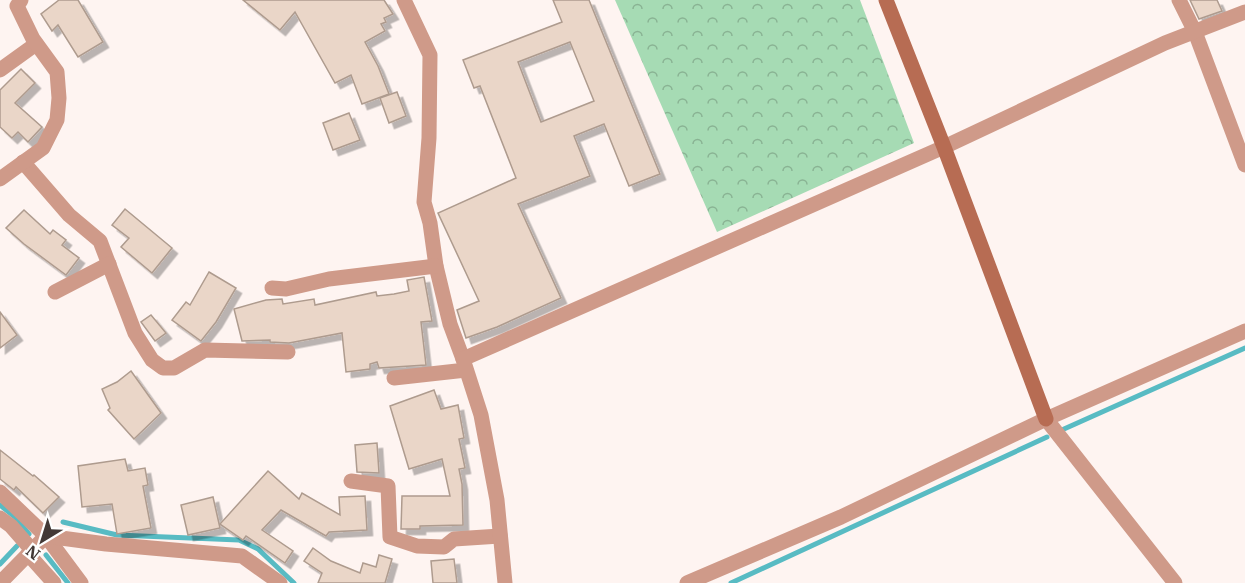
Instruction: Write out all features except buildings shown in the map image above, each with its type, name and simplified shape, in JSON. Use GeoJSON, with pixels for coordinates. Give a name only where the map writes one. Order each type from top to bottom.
{"type":"FeatureCollection","features":[{"type":"Feature","properties":{"kind":"street"},"geometry":{"type":"LineString","coordinates":[[0,179],[43,148],[57,120],[59,98],[57,72],[36,44],[17,6],[19,0]]}},
{"type":"Feature","properties":{"kind":"street"},"geometry":{"type":"LineString","coordinates":[[404,0],[430,55],[429,138],[424,202],[450,324],[481,415],[497,500],[505,583]]}},
{"type":"Feature","properties":{"kind":"street"},"geometry":{"type":"LineString","coordinates":[[886,0],[1046,419],[1175,583]]}},
{"type":"Feature","properties":{"kind":"street"},"geometry":{"type":"LineString","coordinates":[[1179,0],[1195,32],[1245,165]]}},
{"type":"Feature","properties":{"kind":"street"},"geometry":{"type":"LineString","coordinates":[[394,378],[464,364],[944,147],[1165,43],[1245,12]]}},
{"type":"Feature","properties":{"kind":"street"},"geometry":{"type":"LineString","coordinates":[[0,70],[36,44]]}},
{"type":"Feature","properties":{"kind":"street"},"geometry":{"type":"LineString","coordinates":[[23,162],[69,214],[100,241],[135,333],[152,360],[163,368],[174,368],[206,350],[288,352]]}},
{"type":"Feature","properties":{"kind":"street"},"geometry":{"type":"LineString","coordinates":[[55,292],[109,264]]}},
{"type":"Feature","properties":{"kind":"street"},"geometry":{"type":"LineString","coordinates":[[272,288],[286,289],[329,279],[436,266]]}},
{"type":"Feature","properties":{"kind":"street"},"geometry":{"type":"LineString","coordinates":[[687,583],[841,517],[1046,419],[1245,331]]}},
{"type":"Feature","properties":{"kind":"street"},"geometry":{"type":"LineString","coordinates":[[351,481],[388,486],[390,537],[417,546],[444,547],[454,539],[500,536]]}},
{"type":"Feature","properties":{"kind":"street"},"geometry":{"type":"LineString","coordinates":[[0,492],[46,536],[81,583]]}},
{"type":"Feature","properties":{"kind":"street"},"geometry":{"type":"LineString","coordinates":[[0,518],[10,526],[54,583]]}},
{"type":"Feature","properties":{"kind":"street"},"geometry":{"type":"LineString","coordinates":[[0,583],[46,536]]}},
{"type":"Feature","properties":{"kind":"street"},"geometry":{"type":"LineString","coordinates":[[46,536],[106,544],[242,556],[280,583]]}},
{"type":"Feature","properties":{"kind":"green space"},"geometry":{"type":"Polygon","coordinates":[[[615,0],[860,0],[914,143],[717,232],[615,0]]]}},
{"type":"Feature","properties":{"kind":"waterway"},"geometry":{"type":"LineString","coordinates":[[1064,429],[1245,348]]}},
{"type":"Feature","properties":{"kind":"waterway"},"geometry":{"type":"LineString","coordinates":[[731,583],[1047,437]]}},
{"type":"Feature","properties":{"kind":"waterway"},"geometry":{"type":"LineString","coordinates":[[0,505],[15,517],[29,534]]}},
{"type":"Feature","properties":{"kind":"waterway"},"geometry":{"type":"LineString","coordinates":[[63,522],[117,535],[239,540],[258,549],[294,583]]}},
{"type":"Feature","properties":{"kind":"waterway"},"geometry":{"type":"LineString","coordinates":[[0,564],[17,546]]}},
{"type":"Feature","properties":{"kind":"waterway"},"geometry":{"type":"LineString","coordinates":[[46,555],[68,583]]}}]}
